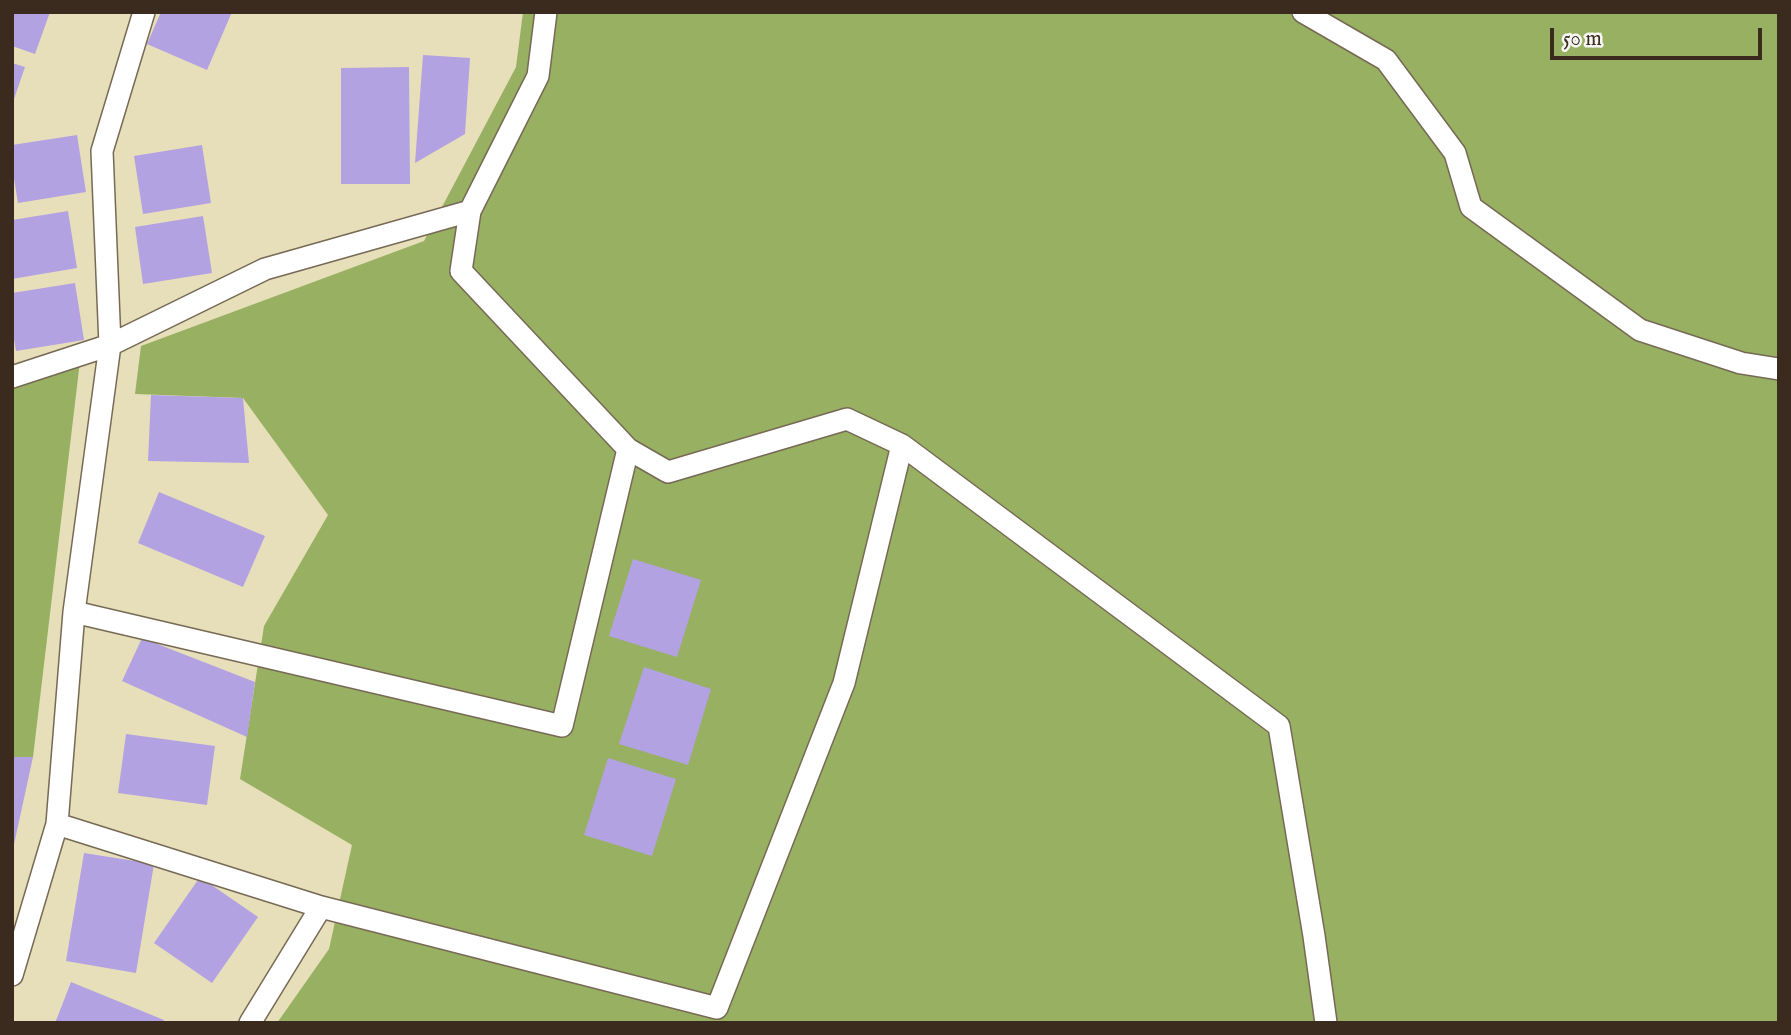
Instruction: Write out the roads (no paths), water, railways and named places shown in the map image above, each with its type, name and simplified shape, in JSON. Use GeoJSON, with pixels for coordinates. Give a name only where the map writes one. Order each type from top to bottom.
{"type":"FeatureCollection","features":[{"type":"Feature","properties":{"kind":"street"},"geometry":{"type":"LineString","coordinates":[[12,975],[57,824],[74,612],[110,345],[102,151],[144,12]]}},
{"type":"Feature","properties":{"kind":"street"},"geometry":{"type":"LineString","coordinates":[[546,12],[538,76],[470,211],[461,271],[628,449],[668,472],[847,419],[902,445],[1279,726],[1326,1023]]}},
{"type":"Feature","properties":{"kind":"street"},"geometry":{"type":"LineString","coordinates":[[1303,12],[1386,60],[1455,153],[1471,207],[1640,330],[1741,363],[1779,369]]}},
{"type":"Feature","properties":{"kind":"street"},"geometry":{"type":"LineString","coordinates":[[12,377],[110,345],[265,269],[470,211]]}},
{"type":"Feature","properties":{"kind":"street"},"geometry":{"type":"LineString","coordinates":[[57,824],[321,907],[717,1008],[844,683],[902,445]]}},
{"type":"Feature","properties":{"kind":"street"},"geometry":{"type":"LineString","coordinates":[[74,612],[562,726],[628,449]]}},
{"type":"Feature","properties":{"kind":"street"},"geometry":{"type":"LineString","coordinates":[[250,1023],[321,907]]}}]}
